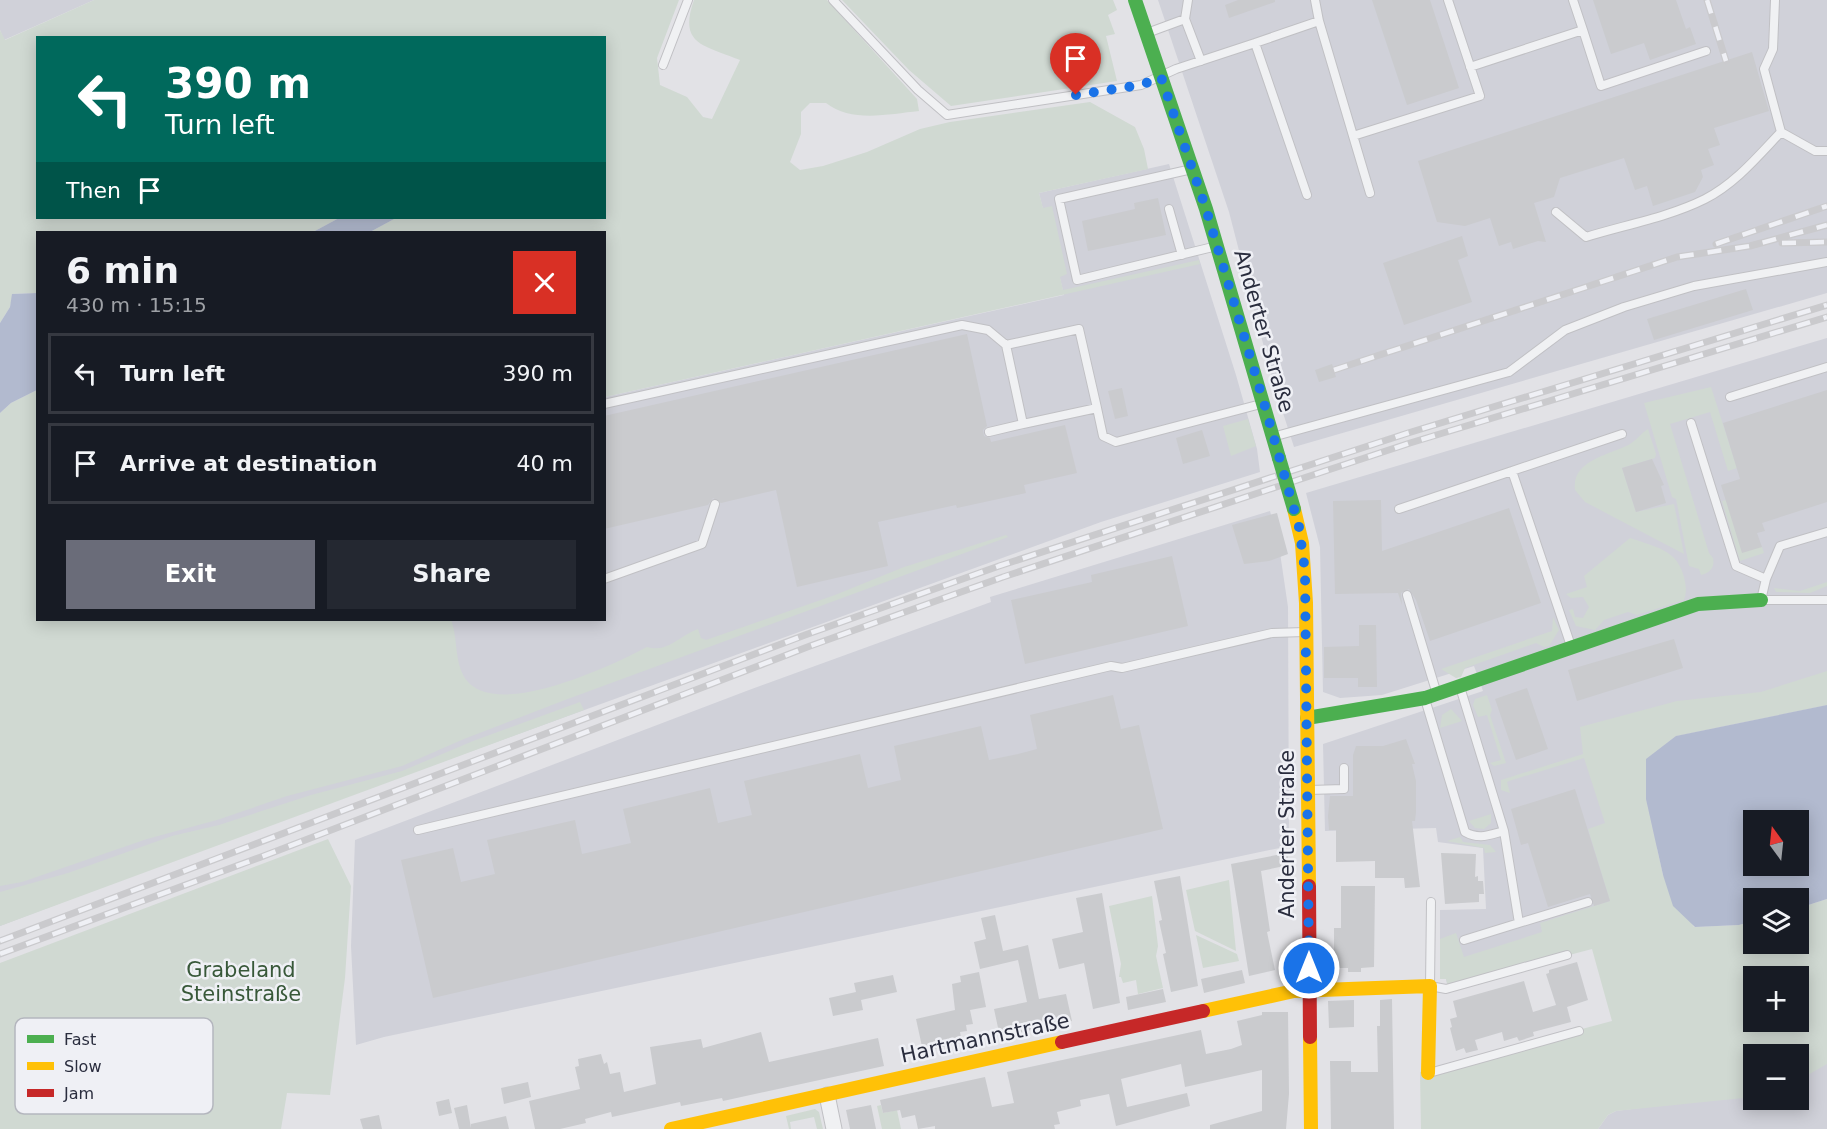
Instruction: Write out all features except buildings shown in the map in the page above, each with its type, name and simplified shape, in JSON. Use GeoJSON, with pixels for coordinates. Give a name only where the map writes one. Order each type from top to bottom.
{"type":"FeatureCollection","features":[{"type":"Feature","properties":{"kind":"street","name":"Anderter Straße"},"geometry":{"type":"LineString","coordinates":[[1135,0],[1218,246],[1294,509],[1305,571],[1311,1129]]}},
{"type":"Feature","properties":{"kind":"street"},"geometry":{"type":"LineString","coordinates":[[1307,718],[1343,714],[1431,696],[1698,604],[1730,600],[1761,600]]}},
{"type":"Feature","properties":{"kind":"street"},"geometry":{"type":"LineString","coordinates":[[1428,1073],[1430,986]]}},
{"type":"Feature","properties":{"kind":"street","name":"Hartmannstraße"},"geometry":{"type":"LineString","coordinates":[[670,1129],[1309,990],[1430,986]]}},
{"type":"Feature","properties":{"kind":"street"},"geometry":{"type":"LineString","coordinates":[[827,1095],[834,1129]]}},
{"type":"Feature","properties":{"kind":"lane"},"geometry":{"type":"LineString","coordinates":[[663,65],[688,0]]}},
{"type":"Feature","properties":{"kind":"lane"},"geometry":{"type":"LineString","coordinates":[[832,0],[918,90],[947,115],[1141,85],[1201,61],[1319,21]]}},
{"type":"Feature","properties":{"kind":"lane"},"geometry":{"type":"LineString","coordinates":[[1188,0],[1185,19],[1201,61]]}},
{"type":"Feature","properties":{"kind":"lane"},"geometry":{"type":"LineString","coordinates":[[1316,0],[1319,21],[1370,192]]}},
{"type":"Feature","properties":{"kind":"lane"},"geometry":{"type":"LineString","coordinates":[[1353,136],[1480,96],[1448,0]]}},
{"type":"Feature","properties":{"kind":"lane"},"geometry":{"type":"LineString","coordinates":[[1573,0],[1601,86],[1706,51]]}},
{"type":"Feature","properties":{"kind":"lane"},"geometry":{"type":"LineString","coordinates":[[1775,0],[1773,49],[1764,69],[1781,132],[1815,151],[1827,151]]}},
{"type":"Feature","properties":{"kind":"lane"},"geometry":{"type":"LineString","coordinates":[[1146,33],[1185,19]]}},
{"type":"Feature","properties":{"kind":"lane"},"geometry":{"type":"LineString","coordinates":[[1470,68],[1583,30]]}},
{"type":"Feature","properties":{"kind":"lane"},"geometry":{"type":"LineString","coordinates":[[1255,43],[1307,195]]}},
{"type":"Feature","properties":{"kind":"lane"},"geometry":{"type":"LineString","coordinates":[[1556,212],[1586,237],[1686,207],[1707,198],[1743,172],[1781,132]]}},
{"type":"Feature","properties":{"kind":"lane"},"geometry":{"type":"LineString","coordinates":[[1193,169],[1059,199],[1077,280],[1218,246]]}},
{"type":"Feature","properties":{"kind":"lane"},"geometry":{"type":"LineString","coordinates":[[1169,209],[1182,255]]}},
{"type":"Feature","properties":{"kind":"lane"},"geometry":{"type":"LineString","coordinates":[[1273,437],[1509,372],[1564,330],[1624,307],[1694,286],[1827,262]]}},
{"type":"Feature","properties":{"kind":"lane"},"geometry":{"type":"LineString","coordinates":[[606,404],[962,325],[988,330],[1006,345],[1023,424]]}},
{"type":"Feature","properties":{"kind":"lane"},"geometry":{"type":"LineString","coordinates":[[1006,345],[1079,329],[1103,435],[1116,442],[1264,403]]}},
{"type":"Feature","properties":{"kind":"lane"},"geometry":{"type":"LineString","coordinates":[[1730,397],[1827,367]]}},
{"type":"Feature","properties":{"kind":"lane"},"geometry":{"type":"LineString","coordinates":[[988,432],[1097,408]]}},
{"type":"Feature","properties":{"kind":"lane"},"geometry":{"type":"LineString","coordinates":[[1692,423],[1736,566],[1766,579]]}},
{"type":"Feature","properties":{"kind":"lane"},"geometry":{"type":"LineString","coordinates":[[1400,509],[1622,434]]}},
{"type":"Feature","properties":{"kind":"lane"},"geometry":{"type":"LineString","coordinates":[[1512,471],[1571,648]]}},
{"type":"Feature","properties":{"kind":"lane"},"geometry":{"type":"LineString","coordinates":[[606,578],[702,544],[715,504]]}},
{"type":"Feature","properties":{"kind":"lane"},"geometry":{"type":"LineString","coordinates":[[1827,532],[1780,546],[1766,579],[1761,600],[1827,600]]}},
{"type":"Feature","properties":{"kind":"lane"},"geometry":{"type":"LineString","coordinates":[[1407,596],[1465,832],[1473,837],[1482,837],[1504,831]]}},
{"type":"Feature","properties":{"kind":"lane"},"geometry":{"type":"LineString","coordinates":[[418,830],[1111,666],[1122,668],[1272,633],[1306,632]]}},
{"type":"Feature","properties":{"kind":"lane"},"geometry":{"type":"LineString","coordinates":[[1460,686],[1504,831],[1519,923]]}},
{"type":"Feature","properties":{"kind":"lane"},"geometry":{"type":"LineString","coordinates":[[1308,790],[1344,789],[1344,768]]}},
{"type":"Feature","properties":{"kind":"lane"},"geometry":{"type":"LineString","coordinates":[[1431,902],[1430,986],[1446,989],[1567,955]]}},
{"type":"Feature","properties":{"kind":"lane"},"geometry":{"type":"LineString","coordinates":[[1464,940],[1588,902]]}},
{"type":"Feature","properties":{"kind":"lane"},"geometry":{"type":"LineString","coordinates":[[1428,1073],[1579,1031]]}},
{"type":"Feature","properties":{"kind":"shaded area"},"geometry":{"type":"Polygon","coordinates":[[[0,0],[94,0],[4,40],[0,30],[0,0]]]}},
{"type":"Feature","properties":{"kind":"shaded area"},"geometry":{"type":"Polygon","coordinates":[[[1158,0],[1827,0],[1827,293],[1294,447],[1273,382],[1229,212],[1158,0]]]}},
{"type":"Feature","properties":{"kind":"shaded area"},"geometry":{"type":"Polygon","coordinates":[[[1169,164],[1236,375],[1257,449],[1260,472],[1101,522],[208,847],[0,926],[0,838],[426,621],[606,621],[606,397],[1064,295],[1039,193],[1169,164]]]}},
{"type":"Feature","properties":{"kind":"shaded area"},"geometry":{"type":"Polygon","coordinates":[[[1827,338],[1827,705],[1676,736],[1646,908],[1448,987],[1446,979],[1440,979],[1440,910],[1486,909],[1483,848],[1438,842],[1436,828],[1325,831],[1323,744],[1483,691],[1474,666],[1382,695],[1340,698],[1323,692],[1320,547],[1306,493],[1827,338]]]}},
{"type":"Feature","properties":{"kind":"shaded area"},"geometry":{"type":"Polygon","coordinates":[[[1270,511],[1279,546],[1288,607],[1289,846],[384,1037],[356,1045],[351,946],[355,840],[749,690],[991,602],[990,597],[1270,511]]]}},
{"type":"Feature","properties":{"kind":"shaded area"},"geometry":{"type":"Polygon","coordinates":[[[1827,1062],[1827,1129],[1598,1129],[1608,1115],[1616,1111],[1743,1095],[1743,1110],[1809,1110],[1809,1072],[1827,1062]]]}},
{"type":"Feature","properties":{"kind":"green space"},"geometry":{"type":"Polygon","coordinates":[[[94,0],[679,0],[657,58],[660,85],[687,97],[703,117],[712,119],[740,60],[705,46],[692,35],[689,26],[694,0],[827,0],[917,99],[919,111],[871,116],[847,113],[826,103],[810,103],[801,112],[801,134],[790,162],[800,170],[823,166],[867,152],[920,129],[950,122],[1090,102],[1135,127],[1144,149],[1148,169],[1039,193],[1043,208],[1052,206],[1067,274],[1060,277],[1063,290],[1199,260],[1200,264],[606,397],[606,231],[372,231],[394,219],[606,219],[606,36],[36,36],[36,219],[337,219],[315,231],[36,231],[36,293],[13,294],[10,307],[0,323],[0,30],[5,40],[94,0]]]}},
{"type":"Feature","properties":{"kind":"green space"},"geometry":{"type":"Polygon","coordinates":[[[842,0],[1113,0],[1117,10],[1108,15],[1115,34],[1106,36],[1117,81],[951,106],[909,70],[842,0]]]}},
{"type":"Feature","properties":{"kind":"green space"},"geometry":{"type":"Polygon","coordinates":[[[1711,387],[1737,468],[1728,471],[1710,412],[1670,424],[1709,553],[1713,558],[1711,570],[1701,575],[1699,569],[1689,566],[1676,499],[1672,497],[1644,403],[1711,387]]]}},
{"type":"Feature","properties":{"kind":"green space"},"geometry":{"type":"Polygon","coordinates":[[[36,390],[36,621],[451,621],[461,670],[470,684],[486,692],[507,694],[558,685],[647,647],[667,646],[698,629],[701,638],[706,640],[835,595],[904,567],[1006,535],[1008,537],[565,700],[402,766],[287,796],[217,820],[147,839],[22,882],[0,886],[0,413],[11,403],[36,390]]]}},
{"type":"Feature","properties":{"kind":"green space"},"geometry":{"type":"Polygon","coordinates":[[[1248,419],[1256,446],[1231,456],[1223,426],[1248,419]]]}},
{"type":"Feature","properties":{"kind":"green space"},"geometry":{"type":"Polygon","coordinates":[[[1648,429],[1656,454],[1655,458],[1622,468],[1636,512],[1674,504],[1684,554],[1585,502],[1575,490],[1575,480],[1585,465],[1630,444],[1648,429]]]}},
{"type":"Feature","properties":{"kind":"green space"},"geometry":{"type":"Polygon","coordinates":[[[1726,500],[1762,547],[1764,553],[1740,561],[1722,501],[1726,500]]]}},
{"type":"Feature","properties":{"kind":"green space"},"geometry":{"type":"Polygon","coordinates":[[[1630,538],[1664,550],[1676,560],[1685,580],[1684,600],[1637,615],[1628,612],[1604,620],[1595,630],[1576,626],[1569,610],[1573,609],[1575,617],[1583,618],[1589,607],[1583,597],[1571,598],[1566,594],[1587,587],[1584,576],[1630,538]]]}},
{"type":"Feature","properties":{"kind":"green space"},"geometry":{"type":"Polygon","coordinates":[[[1827,582],[1827,586],[1810,593],[1776,592],[1774,588],[1800,591],[1827,582]]]}},
{"type":"Feature","properties":{"kind":"green space"},"geometry":{"type":"Polygon","coordinates":[[[1553,617],[1559,630],[1549,646],[1544,647],[1536,643],[1465,668],[1461,677],[1456,678],[1441,669],[1552,631],[1553,617]]]}},
{"type":"Feature","properties":{"kind":"green space"},"geometry":{"type":"Polygon","coordinates":[[[1827,671],[1827,705],[1676,736],[1646,760],[1646,799],[1663,875],[1694,927],[1743,924],[1743,954],[1809,954],[1809,905],[1827,899],[1827,1064],[1809,1074],[1809,1044],[1743,1044],[1743,1098],[1616,1111],[1608,1115],[1598,1129],[1421,1129],[1420,1072],[1612,1021],[1592,949],[1448,987],[1446,979],[1440,979],[1440,939],[1456,933],[1464,957],[1542,932],[1540,923],[1610,901],[1588,829],[1605,823],[1584,758],[1509,781],[1507,782],[1510,793],[1501,790],[1501,780],[1583,754],[1580,727],[1677,701],[1761,692],[1827,671]]]}},
{"type":"Feature","properties":{"kind":"green space"},"geometry":{"type":"Polygon","coordinates":[[[1487,695],[1492,710],[1490,715],[1506,763],[1494,766],[1490,763],[1501,760],[1487,715],[1478,717],[1473,705],[1475,699],[1487,695]]]}},
{"type":"Feature","properties":{"kind":"green space"},"geometry":{"type":"Polygon","coordinates":[[[580,702],[584,710],[0,926],[0,892],[68,873],[172,836],[219,825],[311,795],[402,771],[473,741],[580,702]]]}},
{"type":"Feature","properties":{"kind":"green space"},"geometry":{"type":"Polygon","coordinates":[[[1451,709],[1462,721],[1440,728],[1442,715],[1451,709]]]}},
{"type":"Feature","properties":{"kind":"green space"},"geometry":{"type":"Polygon","coordinates":[[[1491,814],[1491,823],[1484,829],[1475,828],[1469,821],[1491,814]]]}},
{"type":"Feature","properties":{"kind":"green space"},"geometry":{"type":"Polygon","coordinates":[[[1460,837],[1463,842],[1490,845],[1496,852],[1485,853],[1484,848],[1447,841],[1460,837]]]}},
{"type":"Feature","properties":{"kind":"green space","name":"Grabeland Steinstraße"},"geometry":{"type":"Polygon","coordinates":[[[328,839],[351,886],[345,978],[330,1095],[287,1093],[281,1129],[0,1129],[0,963],[328,839]]]}},
{"type":"Feature","properties":{"kind":"green space"},"geometry":{"type":"Polygon","coordinates":[[[1229,880],[1236,951],[1195,931],[1186,890],[1229,880]]]}},
{"type":"Feature","properties":{"kind":"green space"},"geometry":{"type":"Polygon","coordinates":[[[1152,896],[1158,946],[1156,956],[1163,988],[1138,994],[1136,980],[1123,983],[1119,977],[1121,964],[1109,906],[1152,896]]]}},
{"type":"Feature","properties":{"kind":"green space"},"geometry":{"type":"Polygon","coordinates":[[[1196,935],[1237,954],[1239,961],[1203,968],[1196,935]]]}},
{"type":"Feature","properties":{"kind":"green space"},"geometry":{"type":"Polygon","coordinates":[[[881,1105],[883,1113],[897,1110],[901,1129],[882,1129],[877,1106],[881,1105]]]}},
{"type":"Feature","properties":{"kind":"green space"},"geometry":{"type":"Polygon","coordinates":[[[815,1109],[819,1112],[823,1129],[817,1129],[814,1117],[790,1122],[791,1129],[789,1129],[786,1116],[815,1109]]]}},
{"type":"Feature","properties":{"kind":"water"},"geometry":{"type":"Polygon","coordinates":[[[337,219],[394,219],[372,231],[315,231],[337,219]]]}},
{"type":"Feature","properties":{"kind":"water"},"geometry":{"type":"Polygon","coordinates":[[[36,293],[36,390],[11,403],[0,413],[0,323],[10,307],[12,294],[36,293]]]}},
{"type":"Feature","properties":{"kind":"water"},"geometry":{"type":"Polygon","coordinates":[[[1827,705],[1827,899],[1809,905],[1809,888],[1743,888],[1743,924],[1695,927],[1673,906],[1663,875],[1646,799],[1646,759],[1676,736],[1827,705]]]}},
{"type":"Feature","properties":{"kind":"railway"},"geometry":{"type":"LineString","coordinates":[[1707,0],[1726,61]]}},
{"type":"Feature","properties":{"kind":"railway"},"geometry":{"type":"LineString","coordinates":[[1716,244],[1827,206]]}},
{"type":"Feature","properties":{"kind":"railway"},"geometry":{"type":"LineString","coordinates":[[1334,370],[1677,257],[1750,246],[1827,225]]}},
{"type":"Feature","properties":{"kind":"railway"},"geometry":{"type":"LineString","coordinates":[[1782,243],[1827,242]]}},
{"type":"Feature","properties":{"kind":"railway"},"geometry":{"type":"LineString","coordinates":[[0,941],[805,635],[999,566],[1408,433],[1827,305]]}},
{"type":"Feature","properties":{"kind":"railway"},"geometry":{"type":"LineString","coordinates":[[0,954],[261,857],[810,646],[1003,577],[1410,443],[1827,317]]}},
{"type":"Feature","properties":{"kind":"traffic: fast"},"geometry":{"type":"LineString","coordinates":[[1135,0],[1206,209],[1279,458]]}},
{"type":"Feature","properties":{"kind":"traffic: fast"},"geometry":{"type":"LineString","coordinates":[[1279,458],[1294,509]]}},
{"type":"Feature","properties":{"kind":"traffic: fast"},"geometry":{"type":"LineString","coordinates":[[1307,718],[1425,698],[1698,604],[1761,600]]}},
{"type":"Feature","properties":{"kind":"traffic: slow"},"geometry":{"type":"LineString","coordinates":[[1294,509],[1302,543],[1306,603],[1309,886]]}},
{"type":"Feature","properties":{"kind":"traffic: slow"},"geometry":{"type":"LineString","coordinates":[[1203,1011],[1294,991],[1430,986],[1428,1073]]}},
{"type":"Feature","properties":{"kind":"traffic: slow"},"geometry":{"type":"LineString","coordinates":[[1310,1037],[1311,1129]]}},
{"type":"Feature","properties":{"kind":"traffic: slow"},"geometry":{"type":"LineString","coordinates":[[671,1129],[1062,1042]]}},
{"type":"Feature","properties":{"kind":"traffic: jam"},"geometry":{"type":"LineString","coordinates":[[1309,886],[1310,1037]]}},
{"type":"Feature","properties":{"kind":"traffic: jam"},"geometry":{"type":"LineString","coordinates":[[1062,1042],[1203,1011]]}},
{"type":"Feature","properties":{"kind":"route"},"geometry":{"type":"LineString","coordinates":[[1076,95],[1141,85],[1161,77],[1218,246],[1299,527],[1305,571],[1309,968]]}}]}
